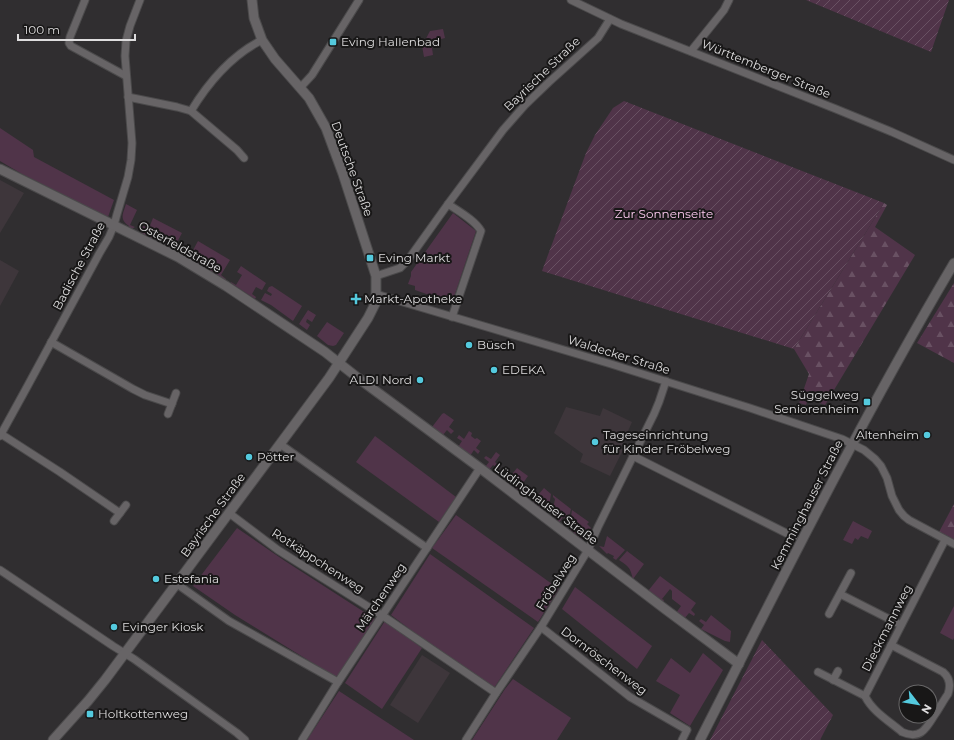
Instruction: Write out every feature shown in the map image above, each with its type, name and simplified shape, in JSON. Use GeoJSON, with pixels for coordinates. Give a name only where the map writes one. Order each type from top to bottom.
{"type":"FeatureCollection","features":[{"type":"Feature","properties":{"kind":"street"},"geometry":{"type":"LineString","coordinates":[[85,0],[69,43],[71,46],[126,76]]}},
{"type":"Feature","properties":{"kind":"street","name":"Badische Straße"},"geometry":{"type":"LineString","coordinates":[[0,435],[28,387],[109,237],[114,225],[128,177],[131,160],[132,143],[125,56],[126,41],[130,26],[140,0]]}},
{"type":"Feature","properties":{"kind":"street","name":"Deutsche Straße"},"geometry":{"type":"LineString","coordinates":[[252,0],[254,18],[262,40],[275,59],[309,98],[326,128],[376,276],[376,294]]}},
{"type":"Feature","properties":{"kind":"street"},"geometry":{"type":"LineString","coordinates":[[300,88],[312,75],[359,0]]}},
{"type":"Feature","properties":{"kind":"street","name":"Württemberger Straße"},"geometry":{"type":"LineString","coordinates":[[571,0],[610,19],[880,127],[954,160]]}},
{"type":"Feature","properties":{"kind":"street"},"geometry":{"type":"LineString","coordinates":[[691,51],[724,10],[729,0]]}},
{"type":"Feature","properties":{"kind":"street","name":"Bayrische Straße"},"geometry":{"type":"LineString","coordinates":[[376,276],[400,268],[408,260],[503,130],[525,105],[598,38],[610,19]]}},
{"type":"Feature","properties":{"kind":"street"},"geometry":{"type":"LineString","coordinates":[[191,111],[198,98],[222,70],[234,59],[262,40]]}},
{"type":"Feature","properties":{"kind":"street"},"geometry":{"type":"LineString","coordinates":[[128,97],[191,111],[237,150],[244,158]]}},
{"type":"Feature","properties":{"kind":"street","name":"Osterfeldstraße"},"geometry":{"type":"LineString","coordinates":[[0,169],[172,254],[206,274],[325,352],[338,363]]}},
{"type":"Feature","properties":{"kind":"street"},"geometry":{"type":"LineString","coordinates":[[448,204],[474,222],[481,231],[452,316]]}},
{"type":"Feature","properties":{"kind":"street","name":"Kemminghauser Straße"},"geometry":{"type":"LineString","coordinates":[[700,740],[852,444],[954,263]]}},
{"type":"Feature","properties":{"kind":"street","name":"Bayrische Straße"},"geometry":{"type":"LineString","coordinates":[[53,740],[92,696],[125,654],[326,381],[368,318],[375,304],[376,294]]}},
{"type":"Feature","properties":{"kind":"street","name":"Waldecker Straße"},"geometry":{"type":"LineString","coordinates":[[376,294],[666,381],[842,439],[864,450],[881,466],[887,478],[892,496],[899,510],[904,516],[954,544]]}},
{"type":"Feature","properties":{"kind":"street"},"geometry":{"type":"LineString","coordinates":[[51,342],[133,389],[145,395],[172,404]]}},
{"type":"Feature","properties":{"kind":"street","name":"Lüdinghauser Straße"},"geometry":{"type":"LineString","coordinates":[[338,363],[480,468],[739,664]]}},
{"type":"Feature","properties":{"kind":"street","name":"Fröbelweg"},"geometry":{"type":"LineString","coordinates":[[466,740],[541,627],[588,550],[659,402],[666,381]]}},
{"type":"Feature","properties":{"kind":"street"},"geometry":{"type":"LineString","coordinates":[[168,414],[176,393]]}},
{"type":"Feature","properties":{"kind":"street"},"geometry":{"type":"LineString","coordinates":[[0,435],[60,472],[120,513]]}},
{"type":"Feature","properties":{"kind":"street"},"geometry":{"type":"LineString","coordinates":[[280,444],[427,548]]}},
{"type":"Feature","properties":{"kind":"street"},"geometry":{"type":"LineString","coordinates":[[633,456],[794,537]]}},
{"type":"Feature","properties":{"kind":"street","name":"Märchenweg"},"geometry":{"type":"LineString","coordinates":[[302,740],[338,682],[480,468]]}},
{"type":"Feature","properties":{"kind":"street"},"geometry":{"type":"LineString","coordinates":[[114,521],[126,505]]}},
{"type":"Feature","properties":{"kind":"street","name":"Rotkäppchenweg"},"geometry":{"type":"LineString","coordinates":[[229,514],[278,550],[383,616],[496,693]]}},
{"type":"Feature","properties":{"kind":"street","name":"Dieckmannweg"},"geometry":{"type":"LineString","coordinates":[[865,696],[945,540]]}},
{"type":"Feature","properties":{"kind":"street"},"geometry":{"type":"LineString","coordinates":[[0,570],[125,654],[134,658],[245,740]]}},
{"type":"Feature","properties":{"kind":"street"},"geometry":{"type":"LineString","coordinates":[[829,614],[851,573]]}},
{"type":"Feature","properties":{"kind":"street"},"geometry":{"type":"LineString","coordinates":[[176,584],[229,622],[338,682]]}},
{"type":"Feature","properties":{"kind":"street"},"geometry":{"type":"LineString","coordinates":[[840,594],[901,625]]}},
{"type":"Feature","properties":{"kind":"street","name":"Dornröschenweg"},"geometry":{"type":"LineString","coordinates":[[541,627],[630,697],[687,730],[682,740]]}},
{"type":"Feature","properties":{"kind":"street"},"geometry":{"type":"LineString","coordinates":[[818,672],[865,696],[876,710],[902,732],[918,735],[927,728],[948,694],[950,684],[947,675],[943,672],[891,645]]}},
{"type":"Feature","properties":{"kind":"street"},"geometry":{"type":"LineString","coordinates":[[833,680],[838,671]]}},
{"type":"Feature","properties":{"kind":"shaded area"},"geometry":{"type":"Polygon","coordinates":[[[0,180],[24,193],[0,233],[0,180]]]}},
{"type":"Feature","properties":{"kind":"shaded area"},"geometry":{"type":"Polygon","coordinates":[[[0,260],[19,271],[0,306],[0,260]]]}},
{"type":"Feature","properties":{"kind":"shaded area","name":"Tageseinrichtung für Kinder Fröbelweg"},"geometry":{"type":"Polygon","coordinates":[[[566,407],[600,416],[603,408],[632,422],[625,438],[626,439],[620,448],[623,450],[610,476],[580,462],[583,454],[554,433],[566,407]]]}},
{"type":"Feature","properties":{"kind":"shaded area"},"geometry":{"type":"Polygon","coordinates":[[[422,655],[450,673],[418,723],[390,705],[422,655]]]}},
{"type":"Feature","properties":{"kind":"green space"},"geometry":{"type":"Polygon","coordinates":[[[806,0],[949,0],[931,52],[806,0]]]}},
{"type":"Feature","properties":{"kind":"green space"},"geometry":{"type":"Polygon","coordinates":[[[443,29],[445,38],[437,40],[432,48],[433,55],[424,57],[422,46],[430,31],[443,29]]]}},
{"type":"Feature","properties":{"kind":"green space","name":"Zur Sonnenseite"},"geometry":{"type":"Polygon","coordinates":[[[624,101],[884,203],[794,349],[542,271],[586,153],[595,135],[613,108],[624,101]]]}},
{"type":"Feature","properties":{"kind":"green space"},"geometry":{"type":"Polygon","coordinates":[[[0,128],[33,150],[34,157],[114,200],[108,217],[22,174],[0,161],[0,128]]]}},
{"type":"Feature","properties":{"kind":"green space"},"geometry":{"type":"Polygon","coordinates":[[[884,203],[887,205],[875,227],[915,255],[825,405],[808,399],[806,405],[799,403],[809,374],[794,349],[884,203]]]}},
{"type":"Feature","properties":{"kind":"green space"},"geometry":{"type":"Polygon","coordinates":[[[126,204],[137,210],[130,225],[135,227],[132,229],[129,228],[123,219],[126,204]]]}},
{"type":"Feature","properties":{"kind":"green space"},"geometry":{"type":"Polygon","coordinates":[[[453,213],[476,231],[452,303],[415,290],[415,286],[408,284],[411,272],[453,213]]]}},
{"type":"Feature","properties":{"kind":"green space"},"geometry":{"type":"Polygon","coordinates":[[[153,218],[182,233],[174,248],[178,250],[178,252],[141,234],[143,226],[149,228],[153,218]]]}},
{"type":"Feature","properties":{"kind":"green space"},"geometry":{"type":"Polygon","coordinates":[[[198,241],[230,260],[221,275],[226,279],[225,280],[184,255],[187,249],[192,252],[198,241]]]}},
{"type":"Feature","properties":{"kind":"green space"},"geometry":{"type":"Polygon","coordinates":[[[241,266],[266,283],[262,290],[256,287],[252,294],[256,297],[255,299],[231,283],[236,285],[242,275],[237,272],[241,266]]]}},
{"type":"Feature","properties":{"kind":"green space"},"geometry":{"type":"Polygon","coordinates":[[[954,283],[954,363],[917,343],[954,283]]]}},
{"type":"Feature","properties":{"kind":"green space"},"geometry":{"type":"Polygon","coordinates":[[[272,286],[302,306],[293,321],[271,305],[261,300],[265,293],[271,296],[272,294],[267,291],[269,287],[272,286]]]}},
{"type":"Feature","properties":{"kind":"green space"},"geometry":{"type":"Polygon","coordinates":[[[308,310],[316,315],[312,322],[307,319],[306,322],[310,325],[307,330],[299,324],[308,310]]]}},
{"type":"Feature","properties":{"kind":"green space"},"geometry":{"type":"Polygon","coordinates":[[[327,322],[344,333],[336,345],[333,346],[328,345],[317,336],[327,322]]]}},
{"type":"Feature","properties":{"kind":"green space"},"geometry":{"type":"Polygon","coordinates":[[[444,413],[454,420],[449,427],[454,431],[451,434],[447,430],[443,435],[432,427],[444,413]]]}},
{"type":"Feature","properties":{"kind":"green space"},"geometry":{"type":"Polygon","coordinates":[[[469,431],[472,433],[471,436],[481,441],[476,448],[480,451],[478,454],[474,450],[470,456],[458,447],[462,441],[457,438],[459,435],[464,439],[469,431]]]}},
{"type":"Feature","properties":{"kind":"green space"},"geometry":{"type":"Polygon","coordinates":[[[375,436],[456,497],[439,522],[356,462],[375,436]]]}},
{"type":"Feature","properties":{"kind":"green space"},"geometry":{"type":"Polygon","coordinates":[[[496,452],[500,455],[495,462],[500,467],[499,469],[493,465],[489,470],[485,467],[489,462],[484,458],[486,456],[491,459],[496,452]]]}},
{"type":"Feature","properties":{"kind":"green space"},"geometry":{"type":"Polygon","coordinates":[[[517,468],[528,476],[523,483],[528,487],[526,490],[521,486],[517,491],[505,483],[517,468]]]}},
{"type":"Feature","properties":{"kind":"green space"},"geometry":{"type":"Polygon","coordinates":[[[544,488],[551,494],[549,507],[545,504],[541,510],[532,503],[536,498],[531,494],[533,491],[538,495],[544,488]]]}},
{"type":"Feature","properties":{"kind":"green space"},"geometry":{"type":"Polygon","coordinates":[[[553,495],[571,509],[568,521],[563,517],[559,523],[555,521],[560,515],[551,508],[551,505],[554,504],[555,499],[553,495]]]}},
{"type":"Feature","properties":{"kind":"green space"},"geometry":{"type":"Polygon","coordinates":[[[954,504],[954,540],[939,532],[954,504]]]}},
{"type":"Feature","properties":{"kind":"green space"},"geometry":{"type":"Polygon","coordinates":[[[572,510],[589,522],[587,524],[591,528],[581,540],[569,531],[571,527],[570,523],[572,510]]]}},
{"type":"Feature","properties":{"kind":"green space"},"geometry":{"type":"Polygon","coordinates":[[[456,515],[559,589],[538,622],[432,548],[456,515]]]}},
{"type":"Feature","properties":{"kind":"green space"},"geometry":{"type":"Polygon","coordinates":[[[853,521],[872,531],[868,539],[861,536],[858,540],[855,538],[852,544],[843,540],[853,521]]]}},
{"type":"Feature","properties":{"kind":"green space"},"geometry":{"type":"Polygon","coordinates":[[[237,528],[375,619],[337,678],[235,615],[193,586],[237,528]]]}},
{"type":"Feature","properties":{"kind":"green space"},"geometry":{"type":"Polygon","coordinates":[[[607,536],[625,550],[616,560],[613,558],[614,556],[608,553],[607,554],[599,546],[604,547],[607,536]]]}},
{"type":"Feature","properties":{"kind":"green space"},"geometry":{"type":"Polygon","coordinates":[[[627,551],[644,564],[633,579],[629,568],[619,560],[627,551]]]}},
{"type":"Feature","properties":{"kind":"green space"},"geometry":{"type":"Polygon","coordinates":[[[430,554],[534,628],[492,691],[391,615],[430,554]]]}},
{"type":"Feature","properties":{"kind":"green space"},"geometry":{"type":"Polygon","coordinates":[[[660,576],[696,603],[691,610],[695,614],[694,616],[689,613],[684,619],[676,613],[681,606],[672,599],[672,591],[670,589],[662,599],[664,600],[663,602],[648,591],[660,576]]]}},
{"type":"Feature","properties":{"kind":"green space"},"geometry":{"type":"Polygon","coordinates":[[[575,587],[652,646],[637,669],[562,609],[575,587]]]}},
{"type":"Feature","properties":{"kind":"green space"},"geometry":{"type":"Polygon","coordinates":[[[954,606],[954,638],[953,640],[940,633],[954,606]]]}},
{"type":"Feature","properties":{"kind":"green space"},"geometry":{"type":"Polygon","coordinates":[[[711,615],[731,631],[730,642],[701,629],[704,625],[699,621],[701,619],[706,622],[711,615]]]}},
{"type":"Feature","properties":{"kind":"green space"},"geometry":{"type":"Polygon","coordinates":[[[385,621],[422,648],[382,709],[345,683],[385,621]]]}},
{"type":"Feature","properties":{"kind":"green space"},"geometry":{"type":"Polygon","coordinates":[[[762,640],[833,715],[820,740],[710,740],[762,640]]]}},
{"type":"Feature","properties":{"kind":"green space"},"geometry":{"type":"Polygon","coordinates":[[[703,653],[723,670],[690,726],[670,713],[680,695],[656,681],[671,658],[690,673],[703,653]]]}},
{"type":"Feature","properties":{"kind":"green space"},"geometry":{"type":"Polygon","coordinates":[[[513,679],[571,718],[557,740],[472,740],[513,679]]]}},
{"type":"Feature","properties":{"kind":"green space"},"geometry":{"type":"Polygon","coordinates":[[[339,691],[414,740],[307,740],[339,691]]]}},
{"type":"Feature","properties":{"kind":"place","name":"Eving Hallenbad"},"geometry":{"type":"Point","coordinates":[333,42]}},
{"type":"Feature","properties":{"kind":"place","name":"Eving Markt"},"geometry":{"type":"Point","coordinates":[370,258]}},
{"type":"Feature","properties":{"kind":"place","name":"Markt-Apotheke"},"geometry":{"type":"Point","coordinates":[356,299]}},
{"type":"Feature","properties":{"kind":"place","name":"Büsch"},"geometry":{"type":"Point","coordinates":[469,345]}},
{"type":"Feature","properties":{"kind":"place","name":"EDEKA"},"geometry":{"type":"Point","coordinates":[494,370]}},
{"type":"Feature","properties":{"kind":"place","name":"ALDI Nord"},"geometry":{"type":"Point","coordinates":[420,380]}},
{"type":"Feature","properties":{"kind":"place","name":"Süggelweg Seniorenheim"},"geometry":{"type":"Point","coordinates":[867,402]}},
{"type":"Feature","properties":{"kind":"place","name":"Altenheim"},"geometry":{"type":"Point","coordinates":[927,435]}},
{"type":"Feature","properties":{"kind":"place","name":"Tageseinrichtung für Kinder Fröbelweg"},"geometry":{"type":"Point","coordinates":[595,442]}},
{"type":"Feature","properties":{"kind":"place","name":"Pötter"},"geometry":{"type":"Point","coordinates":[249,457]}},
{"type":"Feature","properties":{"kind":"place","name":"Estefania"},"geometry":{"type":"Point","coordinates":[156,579]}},
{"type":"Feature","properties":{"kind":"place","name":"Evinger Kiosk"},"geometry":{"type":"Point","coordinates":[114,627]}},
{"type":"Feature","properties":{"kind":"place","name":"Holtkottenweg"},"geometry":{"type":"Point","coordinates":[90,714]}}]}
